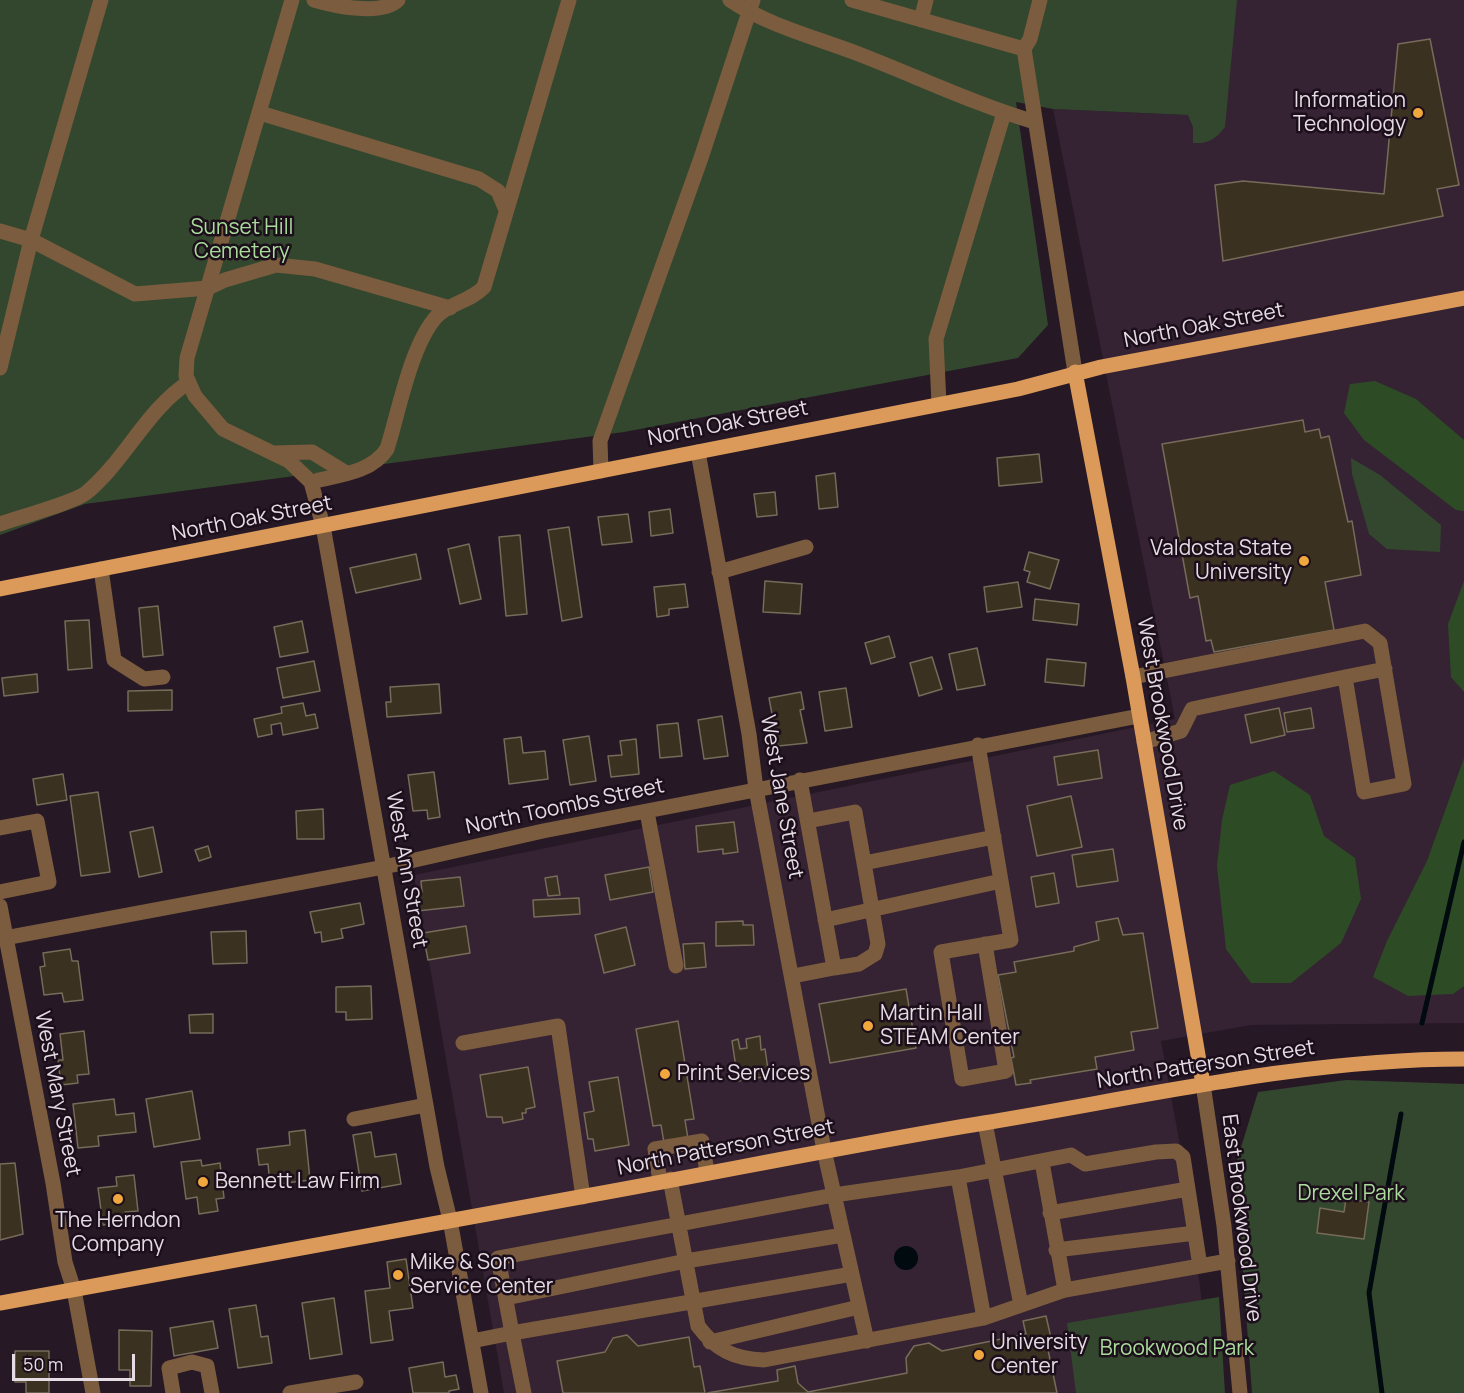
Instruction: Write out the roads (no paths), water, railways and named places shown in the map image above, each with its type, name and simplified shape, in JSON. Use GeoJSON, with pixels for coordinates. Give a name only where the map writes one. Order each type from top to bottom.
{"type":"FeatureCollection","features":[{"type":"Feature","properties":{"kind":"main road","name":"North Oak Street"},"geometry":{"type":"LineString","coordinates":[[0,589],[1018,389],[1075,372],[1464,298]]}},
{"type":"Feature","properties":{"kind":"main road","name":"West Brookwood Drive"},"geometry":{"type":"LineString","coordinates":[[1075,372],[1133,677],[1203,1084]]}},
{"type":"Feature","properties":{"kind":"main road","name":"North Patterson Street"},"geometry":{"type":"LineString","coordinates":[[0,1303],[583,1197],[824,1150],[1233,1078],[1346,1065],[1464,1059]]}},
{"type":"Feature","properties":{"kind":"street"},"geometry":{"type":"LineString","coordinates":[[0,368],[31,240],[101,0]]}},
{"type":"Feature","properties":{"kind":"street"},"geometry":{"type":"LineString","coordinates":[[292,0],[187,358],[186,376],[195,396],[223,429],[289,461],[312,482],[370,467],[378,461],[387,449],[425,330],[440,313],[476,296],[484,287],[569,0]]}},
{"type":"Feature","properties":{"kind":"street"},"geometry":{"type":"LineString","coordinates":[[314,0],[332,5],[384,9],[398,0]]}},
{"type":"Feature","properties":{"kind":"street"},"geometry":{"type":"LineString","coordinates":[[730,0],[1004,113],[1035,122]]}},
{"type":"Feature","properties":{"kind":"street"},"geometry":{"type":"LineString","coordinates":[[852,0],[1024,49]]}},
{"type":"Feature","properties":{"kind":"street"},"geometry":{"type":"LineString","coordinates":[[921,20],[926,0]]}},
{"type":"Feature","properties":{"kind":"street"},"geometry":{"type":"LineString","coordinates":[[1040,0],[1030,39],[1024,49],[1075,372]]}},
{"type":"Feature","properties":{"kind":"street"},"geometry":{"type":"LineString","coordinates":[[600,471],[600,441],[693,180],[751,7]]}},
{"type":"Feature","properties":{"kind":"street"},"geometry":{"type":"LineString","coordinates":[[260,113],[479,179],[498,191],[506,210]]}},
{"type":"Feature","properties":{"kind":"street"},"geometry":{"type":"LineString","coordinates":[[939,404],[936,339],[1004,113]]}},
{"type":"Feature","properties":{"kind":"street"},"geometry":{"type":"LineString","coordinates":[[0,231],[31,240],[135,294],[208,288],[225,280],[276,265],[315,269],[450,308]]}},
{"type":"Feature","properties":{"kind":"street"},"geometry":{"type":"LineString","coordinates":[[0,524],[84,495],[118,460],[174,392],[189,382]]}},
{"type":"Feature","properties":{"kind":"street"},"geometry":{"type":"LineString","coordinates":[[273,453],[312,452],[346,473]]}},
{"type":"Feature","properties":{"kind":"street","name":"West Jane Street"},"geometry":{"type":"LineString","coordinates":[[698,452],[749,734],[756,789],[824,1150],[867,1341]]}},
{"type":"Feature","properties":{"kind":"street","name":"West Ann Street"},"geometry":{"type":"LineString","coordinates":[[312,482],[323,526],[426,1105],[450,1220],[481,1393]]}},
{"type":"Feature","properties":{"kind":"street"},"geometry":{"type":"LineString","coordinates":[[718,572],[806,547]]}},
{"type":"Feature","properties":{"kind":"street"},"geometry":{"type":"LineString","coordinates":[[101,569],[114,660],[144,679],[163,677]]}},
{"type":"Feature","properties":{"kind":"street"},"geometry":{"type":"LineString","coordinates":[[1133,677],[1365,631],[1380,643],[1404,783],[1364,792],[1345,677]]}},
{"type":"Feature","properties":{"kind":"street"},"geometry":{"type":"LineString","coordinates":[[1144,742],[1181,731],[1192,709],[1384,669]]}},
{"type":"Feature","properties":{"kind":"street","name":"North Toombs Street"},"geometry":{"type":"LineString","coordinates":[[3,938],[384,867],[543,831],[978,745],[1139,716]]}},
{"type":"Feature","properties":{"kind":"street"},"geometry":{"type":"LineString","coordinates":[[978,745],[1011,940],[985,944],[941,952],[962,1079],[1006,1071],[985,944]]}},
{"type":"Feature","properties":{"kind":"street"},"geometry":{"type":"LineString","coordinates":[[800,780],[834,968]]}},
{"type":"Feature","properties":{"kind":"street"},"geometry":{"type":"LineString","coordinates":[[646,812],[676,966]]}},
{"type":"Feature","properties":{"kind":"street"},"geometry":{"type":"LineString","coordinates":[[792,976],[859,964],[875,954],[878,944],[855,812],[808,821]]}},
{"type":"Feature","properties":{"kind":"street"},"geometry":{"type":"LineString","coordinates":[[0,828],[37,821],[49,882],[0,892]]}},
{"type":"Feature","properties":{"kind":"street"},"geometry":{"type":"LineString","coordinates":[[864,862],[994,837]]}},
{"type":"Feature","properties":{"kind":"street"},"geometry":{"type":"LineString","coordinates":[[825,920],[1001,881]]}},
{"type":"Feature","properties":{"kind":"street","name":"West Mary Street"},"geometry":{"type":"LineString","coordinates":[[0,906],[3,938],[49,1160],[65,1262],[74,1290],[93,1393]]}},
{"type":"Feature","properties":{"kind":"street"},"geometry":{"type":"LineString","coordinates":[[464,1043],[558,1026],[583,1197]]}},
{"type":"Feature","properties":{"kind":"street","name":"East Brookwood Drive"},"geometry":{"type":"LineString","coordinates":[[1203,1084],[1228,1261],[1240,1393]]}},
{"type":"Feature","properties":{"kind":"street"},"geometry":{"type":"LineString","coordinates":[[354,1119],[426,1105]]}},
{"type":"Feature","properties":{"kind":"street"},"geometry":{"type":"LineString","coordinates":[[985,1123],[1021,1305]]}},
{"type":"Feature","properties":{"kind":"street"},"geometry":{"type":"LineString","coordinates":[[707,1172],[702,1141],[655,1149],[679,1223],[698,1326],[710,1342],[723,1353],[745,1360],[764,1360],[984,1318],[1065,1290],[1228,1261]]}},
{"type":"Feature","properties":{"kind":"street"},"geometry":{"type":"LineString","coordinates":[[524,1393],[498,1258],[679,1223],[834,1195],[958,1177],[1071,1155],[1085,1164],[1156,1152],[1176,1151],[1183,1157],[1200,1266]]}},
{"type":"Feature","properties":{"kind":"street"},"geometry":{"type":"LineString","coordinates":[[1042,1162],[1065,1290]]}},
{"type":"Feature","properties":{"kind":"street"},"geometry":{"type":"LineString","coordinates":[[958,1177],[984,1318]]}},
{"type":"Feature","properties":{"kind":"street"},"geometry":{"type":"LineString","coordinates":[[1050,1213],[1188,1189]]}},
{"type":"Feature","properties":{"kind":"street"},"geometry":{"type":"LineString","coordinates":[[1056,1250],[1195,1233]]}},
{"type":"Feature","properties":{"kind":"street"},"geometry":{"type":"LineString","coordinates":[[506,1298],[686,1261],[843,1234]]}},
{"type":"Feature","properties":{"kind":"street"},"geometry":{"type":"LineString","coordinates":[[472,1341],[693,1300],[852,1274]]}},
{"type":"Feature","properties":{"kind":"street"},"geometry":{"type":"LineString","coordinates":[[710,1342],[859,1307]]}},
{"type":"Feature","properties":{"kind":"street"},"geometry":{"type":"LineString","coordinates":[[173,1393],[169,1368],[192,1362],[207,1366],[212,1393]]}},
{"type":"Feature","properties":{"kind":"street"},"geometry":{"type":"LineString","coordinates":[[290,1393],[356,1382]]}},
{"type":"Feature","properties":{"kind":"waterway"},"geometry":{"type":"LineString","coordinates":[[1422,1023],[1464,842]]}},
{"type":"Feature","properties":{"kind":"waterway"},"geometry":{"type":"LineString","coordinates":[[1382,1393],[1369,1293],[1401,1114]]}},
{"type":"Feature","properties":{"kind":"place","name":"Information Technology"},"geometry":{"type":"Point","coordinates":[1418,113]}},
{"type":"Feature","properties":{"kind":"place","name":"Valdosta State University"},"geometry":{"type":"Point","coordinates":[1304,561]}},
{"type":"Feature","properties":{"kind":"place","name":"Martin Hall STEAM Center"},"geometry":{"type":"Point","coordinates":[868,1026]}},
{"type":"Feature","properties":{"kind":"place","name":"Print Services"},"geometry":{"type":"Point","coordinates":[665,1074]}},
{"type":"Feature","properties":{"kind":"place","name":"Bennett Law Firm"},"geometry":{"type":"Point","coordinates":[203,1182]}},
{"type":"Feature","properties":{"kind":"place","name":"The Herndon Company"},"geometry":{"type":"Point","coordinates":[118,1199]}},
{"type":"Feature","properties":{"kind":"place","name":"Mike & Son Service Center"},"geometry":{"type":"Point","coordinates":[398,1275]}},
{"type":"Feature","properties":{"kind":"place","name":"University Center"},"geometry":{"type":"Point","coordinates":[979,1355]}},
{"type":"Feature","properties":{"kind":"park label","name":"Sunset Hill Cemetery"},"geometry":{"type":"Point","coordinates":[242,240]}},
{"type":"Feature","properties":{"kind":"park label","name":"Drexel Park"},"geometry":{"type":"Point","coordinates":[1351,1194]}},
{"type":"Feature","properties":{"kind":"park label","name":"Brookwood Park"},"geometry":{"type":"Point","coordinates":[1177,1349]}}]}
